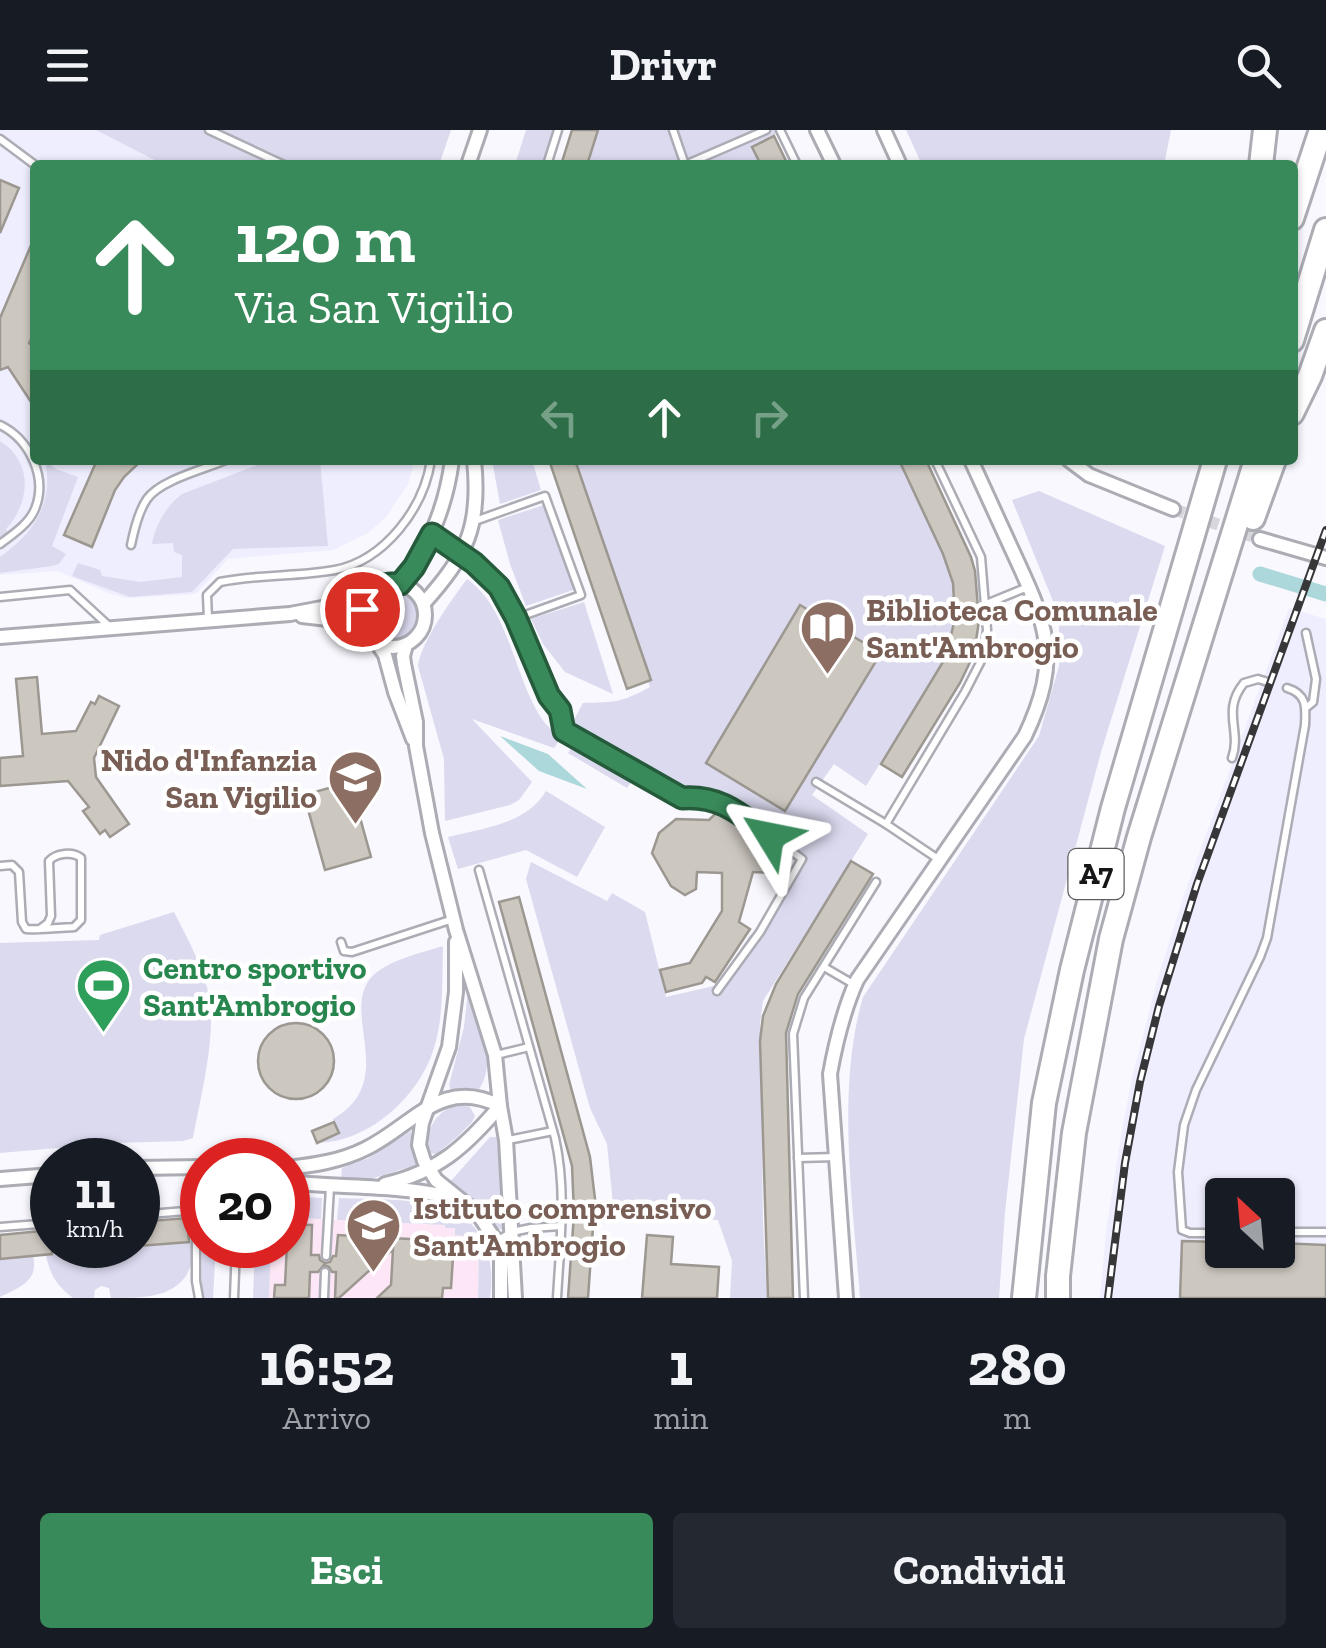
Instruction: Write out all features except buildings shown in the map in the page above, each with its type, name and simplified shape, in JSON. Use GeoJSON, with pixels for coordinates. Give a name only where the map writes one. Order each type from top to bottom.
{"type":"FeatureCollection","features":[{"type":"Feature","properties":{"kind":"highway"},"geometry":{"type":"LineString","coordinates":[[1261,160],[1265,130]]}},
{"type":"Feature","properties":{"kind":"highway"},"geometry":{"type":"LineString","coordinates":[[1298,200],[1321,130]]}},
{"type":"Feature","properties":{"kind":"highway"},"geometry":{"type":"LineString","coordinates":[[1298,321],[1326,230]]}},
{"type":"Feature","properties":{"kind":"highway"},"geometry":{"type":"LineString","coordinates":[[1298,401],[1326,331]]}},
{"type":"Feature","properties":{"kind":"highway","name":"A7"},"geometry":{"type":"LineString","coordinates":[[1024,1298],[1044,1103],[1072,970],[1113,808],[1213,465]]}},
{"type":"Feature","properties":{"kind":"highway","name":"A7"},"geometry":{"type":"LineString","coordinates":[[1058,1298],[1074,1132],[1111,939],[1254,465]]}},
{"type":"Feature","properties":{"kind":"highway"},"geometry":{"type":"LineString","coordinates":[[1203,631],[1240,557],[1272,465]]}},
{"type":"Feature","properties":{"kind":"street"},"geometry":{"type":"LineString","coordinates":[[470,160],[480,130]]}},
{"type":"Feature","properties":{"kind":"street"},"geometry":{"type":"LineString","coordinates":[[817,130],[832,160]]}},
{"type":"Feature","properties":{"kind":"street"},"geometry":{"type":"LineString","coordinates":[[884,130],[898,160]]}},
{"type":"Feature","properties":{"kind":"street"},"geometry":{"type":"LineString","coordinates":[[400,584],[432,534],[451,465]]}},
{"type":"Feature","properties":{"kind":"street"},"geometry":{"type":"LineString","coordinates":[[424,604],[461,555],[474,522],[474,465]]}},
{"type":"Feature","properties":{"kind":"street"},"geometry":{"type":"LineString","coordinates":[[846,1298],[830,1074],[846,1003],[1025,736],[1045,682],[1046,640],[1041,616],[973,465]]}},
{"type":"Feature","properties":{"kind":"street"},"geometry":{"type":"LineString","coordinates":[[1075,465],[1089,475],[1173,508]]}},
{"type":"Feature","properties":{"kind":"street"},"geometry":{"type":"LineString","coordinates":[[432,534],[499,587],[549,696],[560,710]]}},
{"type":"Feature","properties":{"kind":"street"},"geometry":{"type":"LineString","coordinates":[[1260,539],[1326,558]]}},
{"type":"Feature","properties":{"kind":"street"},"geometry":{"type":"LineString","coordinates":[[0,636],[290,614],[364,600],[389,583],[415,592],[426,615],[414,640],[388,647],[377,643]]}},
{"type":"Feature","properties":{"kind":"street"},"geometry":{"type":"LineString","coordinates":[[364,600],[362,623],[385,655],[416,746]]}},
{"type":"Feature","properties":{"kind":"street"},"geometry":{"type":"LineString","coordinates":[[290,614],[362,623]]}},
{"type":"Feature","properties":{"kind":"street"},"geometry":{"type":"LineString","coordinates":[[406,645],[403,656],[432,834],[495,1055],[506,1140],[514,1298]]}},
{"type":"Feature","properties":{"kind":"street"},"geometry":{"type":"LineString","coordinates":[[455,924],[456,992],[449,1047],[422,1124],[419,1145],[428,1169],[444,1188],[478,1214],[496,1242],[501,1258],[501,1298]]}},
{"type":"Feature","properties":{"kind":"street"},"geometry":{"type":"LineString","coordinates":[[310,1164],[363,1150],[444,1098],[486,1099],[500,1106]]}},
{"type":"Feature","properties":{"kind":"street"},"geometry":{"type":"LineString","coordinates":[[368,1186],[404,1179],[428,1169],[461,1148],[500,1106]]}},
{"type":"Feature","properties":{"kind":"street"},"geometry":{"type":"LineString","coordinates":[[0,1180],[30,1177]]}},
{"type":"Feature","properties":{"kind":"street"},"geometry":{"type":"LineString","coordinates":[[310,1184],[429,1192],[463,1202]]}},
{"type":"Feature","properties":{"kind":"lane"},"geometry":{"type":"LineString","coordinates":[[209,130],[273,160]]}},
{"type":"Feature","properties":{"kind":"lane"},"geometry":{"type":"LineString","coordinates":[[549,160],[558,130]]}},
{"type":"Feature","properties":{"kind":"lane"},"geometry":{"type":"LineString","coordinates":[[673,130],[683,160]]}},
{"type":"Feature","properties":{"kind":"lane"},"geometry":{"type":"LineString","coordinates":[[697,160],[766,130]]}},
{"type":"Feature","properties":{"kind":"lane"},"geometry":{"type":"LineString","coordinates":[[780,130],[795,160]]}},
{"type":"Feature","properties":{"kind":"lane"},"geometry":{"type":"LineString","coordinates":[[0,140],[30,161]]}},
{"type":"Feature","properties":{"kind":"lane"},"geometry":{"type":"LineString","coordinates":[[0,426],[19,438],[30,453]]}},
{"type":"Feature","properties":{"kind":"lane"},"geometry":{"type":"LineString","coordinates":[[0,544],[34,510],[38,484],[35,465]]}},
{"type":"Feature","properties":{"kind":"lane"},"geometry":{"type":"LineString","coordinates":[[131,545],[147,499],[160,486],[213,465]]}},
{"type":"Feature","properties":{"kind":"lane"},"geometry":{"type":"LineString","coordinates":[[208,620],[208,595],[220,582],[338,569],[362,560],[399,530],[412,512],[430,465]]}},
{"type":"Feature","properties":{"kind":"lane"},"geometry":{"type":"LineString","coordinates":[[886,824],[965,692],[983,657],[988,630],[982,557],[938,465]]}},
{"type":"Feature","properties":{"kind":"lane"},"geometry":{"type":"LineString","coordinates":[[474,522],[545,496],[581,594],[516,618]]}},
{"type":"Feature","properties":{"kind":"lane"},"geometry":{"type":"LineString","coordinates":[[986,604],[1029,586]]}},
{"type":"Feature","properties":{"kind":"lane"},"geometry":{"type":"LineString","coordinates":[[0,597],[70,590],[111,628]]}},
{"type":"Feature","properties":{"kind":"lane"},"geometry":{"type":"LineString","coordinates":[[1306,633],[1316,679],[1313,702],[1306,707]]}},
{"type":"Feature","properties":{"kind":"lane"},"geometry":{"type":"LineString","coordinates":[[1232,758],[1234,698],[1244,683],[1258,679],[1268,682]]}},
{"type":"Feature","properties":{"kind":"lane"},"geometry":{"type":"LineString","coordinates":[[1205,1232],[1182,1230],[1178,1172],[1181,1138],[1196,1090],[1267,938],[1306,707],[1302,696],[1287,688]]}},
{"type":"Feature","properties":{"kind":"lane"},"geometry":{"type":"LineString","coordinates":[[560,710],[564,731],[682,798],[701,796],[725,804],[802,859],[760,932],[718,991]]}},
{"type":"Feature","properties":{"kind":"lane"},"geometry":{"type":"LineString","coordinates":[[816,782],[939,860]]}},
{"type":"Feature","properties":{"kind":"lane"},"geometry":{"type":"LineString","coordinates":[[0,866],[12,865],[20,878],[23,926],[30,930],[74,927],[80,924],[82,862],[78,855],[56,855],[49,861],[51,916],[40,929]]}},
{"type":"Feature","properties":{"kind":"lane"},"geometry":{"type":"LineString","coordinates":[[479,870],[561,1165],[557,1298]]}},
{"type":"Feature","properties":{"kind":"lane"},"geometry":{"type":"LineString","coordinates":[[804,1298],[793,1034],[804,998],[876,882]]}},
{"type":"Feature","properties":{"kind":"lane"},"geometry":{"type":"LineString","coordinates":[[342,942],[344,950],[352,952],[455,924]]}},
{"type":"Feature","properties":{"kind":"lane"},"geometry":{"type":"LineString","coordinates":[[824,967],[854,986]]}},
{"type":"Feature","properties":{"kind":"lane"},"geometry":{"type":"LineString","coordinates":[[495,1055],[529,1047]]}},
{"type":"Feature","properties":{"kind":"lane"},"geometry":{"type":"LineString","coordinates":[[506,1140],[553,1131]]}},
{"type":"Feature","properties":{"kind":"lane"},"geometry":{"type":"LineString","coordinates":[[798,1158],[836,1156]]}},
{"type":"Feature","properties":{"kind":"lane"},"geometry":{"type":"LineString","coordinates":[[326,1256],[330,1186]]}},
{"type":"Feature","properties":{"kind":"lane"},"geometry":{"type":"LineString","coordinates":[[0,1227],[30,1225]]}},
{"type":"Feature","properties":{"kind":"lane"},"geometry":{"type":"LineString","coordinates":[[496,1242],[512,1232],[561,1226]]}},
{"type":"Feature","properties":{"kind":"lane"},"geometry":{"type":"LineString","coordinates":[[1295,1232],[1326,1232]]}},
{"type":"Feature","properties":{"kind":"lane"},"geometry":{"type":"LineString","coordinates":[[196,1268],[199,1298]]}},
{"type":"Feature","properties":{"kind":"lane"},"geometry":{"type":"LineString","coordinates":[[234,1298],[235,1268]]}},
{"type":"Feature","properties":{"kind":"lane"},"geometry":{"type":"LineString","coordinates":[[324,1298],[326,1272]]}},
{"type":"Feature","properties":{"kind":"shaded area"},"geometry":{"type":"Polygon","coordinates":[[[0,130],[96,130],[154,160],[30,160],[30,465],[414,465],[408,484],[386,517],[368,533],[333,550],[228,559],[196,594],[127,598],[57,571],[0,575],[0,130]]]}},
{"type":"Feature","properties":{"kind":"shaded area"},"geometry":{"type":"Polygon","coordinates":[[[96,130],[451,130],[441,160],[154,160],[96,130]]]}},
{"type":"Feature","properties":{"kind":"shaded area"},"geometry":{"type":"Polygon","coordinates":[[[526,130],[558,130],[549,160],[517,160],[526,130]]]}},
{"type":"Feature","properties":{"kind":"shaded area"},"geometry":{"type":"Polygon","coordinates":[[[597,130],[778,130],[752,147],[758,160],[588,160],[597,130]]]}},
{"type":"Feature","properties":{"kind":"shaded area"},"geometry":{"type":"Polygon","coordinates":[[[906,130],[1171,130],[1165,160],[920,160],[906,130]]]}},
{"type":"Feature","properties":{"kind":"shaded area"},"geometry":{"type":"Polygon","coordinates":[[[0,441],[18,459],[25,482],[20,507],[6,529],[8,534],[0,538],[0,441]]]}},
{"type":"Feature","properties":{"kind":"shaded area"},"geometry":{"type":"Polygon","coordinates":[[[46,465],[51,465],[78,477],[52,546],[66,554],[59,564],[0,573],[0,557],[23,537],[39,515],[46,465]]]}},
{"type":"Feature","properties":{"kind":"shaded area"},"geometry":{"type":"Polygon","coordinates":[[[257,465],[320,465],[328,546],[233,549],[192,592],[130,597],[72,576],[78,563],[100,570],[102,576],[140,582],[182,577],[182,555],[174,552],[173,543],[152,544],[167,510],[182,494],[257,465]]]}},
{"type":"Feature","properties":{"kind":"shaded area"},"geometry":{"type":"Polygon","coordinates":[[[493,465],[534,465],[541,490],[500,504],[493,465]]]}},
{"type":"Feature","properties":{"kind":"shaded area"},"geometry":{"type":"Polygon","coordinates":[[[574,465],[901,465],[943,554],[953,583],[955,618],[946,657],[866,786],[834,764],[812,795],[868,834],[763,1001],[760,1023],[767,1298],[730,1298],[732,1261],[718,1220],[614,1214],[607,1144],[590,1108],[526,879],[531,862],[607,901],[612,893],[645,912],[666,997],[718,985],[750,935],[755,938],[802,859],[725,804],[682,798],[567,733],[583,703],[618,701],[650,687],[574,465]]]}},
{"type":"Feature","properties":{"kind":"shaded area"},"geometry":{"type":"Polygon","coordinates":[[[1039,491],[1165,546],[1101,752],[1024,1039],[999,1298],[860,1298],[848,1108],[855,1032],[863,997],[1039,736],[1059,666],[1059,616],[1012,500],[1039,491]]]}},
{"type":"Feature","properties":{"kind":"shaded area"},"geometry":{"type":"Polygon","coordinates":[[[547,504],[579,588],[526,606],[498,520],[547,504]]]}},
{"type":"Feature","properties":{"kind":"shaded area"},"geometry":{"type":"Polygon","coordinates":[[[467,579],[492,606],[531,699],[542,719],[561,738],[554,748],[472,719],[532,782],[519,800],[510,805],[445,821],[444,759],[418,666],[431,633],[467,579]]]}},
{"type":"Feature","properties":{"kind":"shaded area"},"geometry":{"type":"Polygon","coordinates":[[[393,588],[412,596],[420,615],[412,634],[393,642],[374,634],[366,615],[374,596],[393,588]]]}},
{"type":"Feature","properties":{"kind":"shaded area"},"geometry":{"type":"Polygon","coordinates":[[[584,602],[613,694],[565,672],[543,644],[531,619],[584,602]]]}},
{"type":"Feature","properties":{"kind":"shaded area"},"geometry":{"type":"Polygon","coordinates":[[[1289,608],[1326,619],[1326,1298],[1100,1298],[1122,1130],[1157,981],[1186,889],[1289,608]]]}},
{"type":"Feature","properties":{"kind":"shaded area"},"geometry":{"type":"Polygon","coordinates":[[[500,736],[548,754],[587,789],[539,771],[500,736]]]}},
{"type":"Feature","properties":{"kind":"shaded area"},"geometry":{"type":"Polygon","coordinates":[[[576,741],[634,777],[627,788],[568,753],[576,741]]]}},
{"type":"Feature","properties":{"kind":"shaded area"},"geometry":{"type":"Polygon","coordinates":[[[546,791],[605,827],[577,877],[526,850],[458,869],[448,837],[515,818],[546,791]]]}},
{"type":"Feature","properties":{"kind":"shaded area","name":"Centro sportivo Sant'Ambrogio"},"geometry":{"type":"Polygon","coordinates":[[[174,912],[192,949],[203,974],[211,1014],[208,1060],[193,1138],[160,1142],[160,1138],[30,1138],[30,1150],[0,1153],[0,943],[99,940],[100,935],[174,912]]]}},
{"type":"Feature","properties":{"kind":"shaded area"},"geometry":{"type":"Polygon","coordinates":[[[443,946],[437,1036],[417,1083],[389,1114],[373,1125],[355,1135],[317,1143],[339,1133],[333,1119],[353,1103],[363,1084],[366,1064],[361,1004],[365,986],[392,963],[443,946]]]}},
{"type":"Feature","properties":{"kind":"shaded area"},"geometry":{"type":"Polygon","coordinates":[[[470,988],[485,1040],[487,1067],[478,1091],[451,1090],[449,1085],[470,988]]]}},
{"type":"Feature","properties":{"kind":"shaded area"},"geometry":{"type":"Polygon","coordinates":[[[458,1104],[470,1107],[475,1116],[472,1122],[436,1154],[430,1153],[428,1137],[433,1123],[458,1104]]]}},
{"type":"Feature","properties":{"kind":"shaded area"},"geometry":{"type":"Polygon","coordinates":[[[411,1131],[416,1165],[367,1180],[341,1179],[342,1168],[369,1158],[411,1131]]]}},
{"type":"Feature","properties":{"kind":"shaded area"},"geometry":{"type":"Polygon","coordinates":[[[490,1137],[497,1137],[504,1230],[450,1182],[490,1137]]]}},
{"type":"Feature","properties":{"kind":"shaded area"},"geometry":{"type":"Polygon","coordinates":[[[310,1197],[322,1198],[321,1219],[310,1219],[310,1197]]]}},
{"type":"Feature","properties":{"kind":"shaded area"},"geometry":{"type":"Polygon","coordinates":[[[339,1198],[422,1203],[447,1209],[467,1221],[482,1238],[490,1263],[490,1298],[478,1298],[479,1252],[474,1252],[474,1246],[464,1245],[464,1236],[455,1235],[455,1228],[337,1220],[339,1198]]]}},
{"type":"Feature","properties":{"kind":"shaded area","name":"Istituto comprensivo Sant'Ambrogio"},"geometry":{"type":"Polygon","coordinates":[[[310,1219],[446,1225],[455,1228],[479,1252],[478,1298],[269,1298],[270,1268],[310,1268],[310,1219]]]}},
{"type":"Feature","properties":{"kind":"shaded area"},"geometry":{"type":"Polygon","coordinates":[[[180,1243],[180,1268],[189,1268],[179,1283],[163,1293],[111,1298],[109,1288],[101,1286],[95,1290],[94,1298],[73,1298],[55,1280],[50,1268],[160,1268],[160,1245],[180,1243]]]}},
{"type":"Feature","properties":{"kind":"shaded area"},"geometry":{"type":"Polygon","coordinates":[[[30,1256],[30,1268],[34,1268],[21,1286],[0,1297],[0,1259],[30,1256]]]}},
{"type":"Feature","properties":{"kind":"shaded area"},"geometry":{"type":"Polygon","coordinates":[[[202,1268],[215,1268],[213,1298],[202,1298],[202,1268]]]}},
{"type":"Feature","properties":{"kind":"shaded area"},"geometry":{"type":"Polygon","coordinates":[[[254,1268],[270,1268],[269,1298],[253,1298],[254,1268]]]}},
{"type":"Feature","properties":{"kind":"waterway"},"geometry":{"type":"LineString","coordinates":[[1260,574],[1326,594]]}},
{"type":"Feature","properties":{"kind":"tunnel"},"geometry":{"type":"LineString","coordinates":[[1173,509],[1260,539]]}},
{"type":"Feature","properties":{"kind":"railway"},"geometry":{"type":"LineString","coordinates":[[1108,1298],[1125,1163],[1159,1006],[1197,884],[1326,530]]}},
{"type":"Feature","properties":{"kind":"place","name":"Biblioteca Comunale Sant'Ambrogio"},"geometry":{"type":"Point","coordinates":[827,677]}},
{"type":"Feature","properties":{"kind":"place","name":"Nido d'Infanzia San Vigilio"},"geometry":{"type":"Point","coordinates":[356,827]}},
{"type":"Feature","properties":{"kind":"place","name":"Centro sportivo Sant'Ambrogio"},"geometry":{"type":"Point","coordinates":[104,1035]}},
{"type":"Feature","properties":{"kind":"place","name":"Istituto comprensivo Sant'Ambrogio"},"geometry":{"type":"Point","coordinates":[374,1275]}},
{"type":"Feature","properties":{"kind":"route"},"geometry":{"type":"LineString","coordinates":[[362,609],[374,589],[400,584],[432,534],[474,563],[499,587],[549,696],[560,710],[564,731],[682,798],[701,796],[725,804],[770,836]]}}]}
